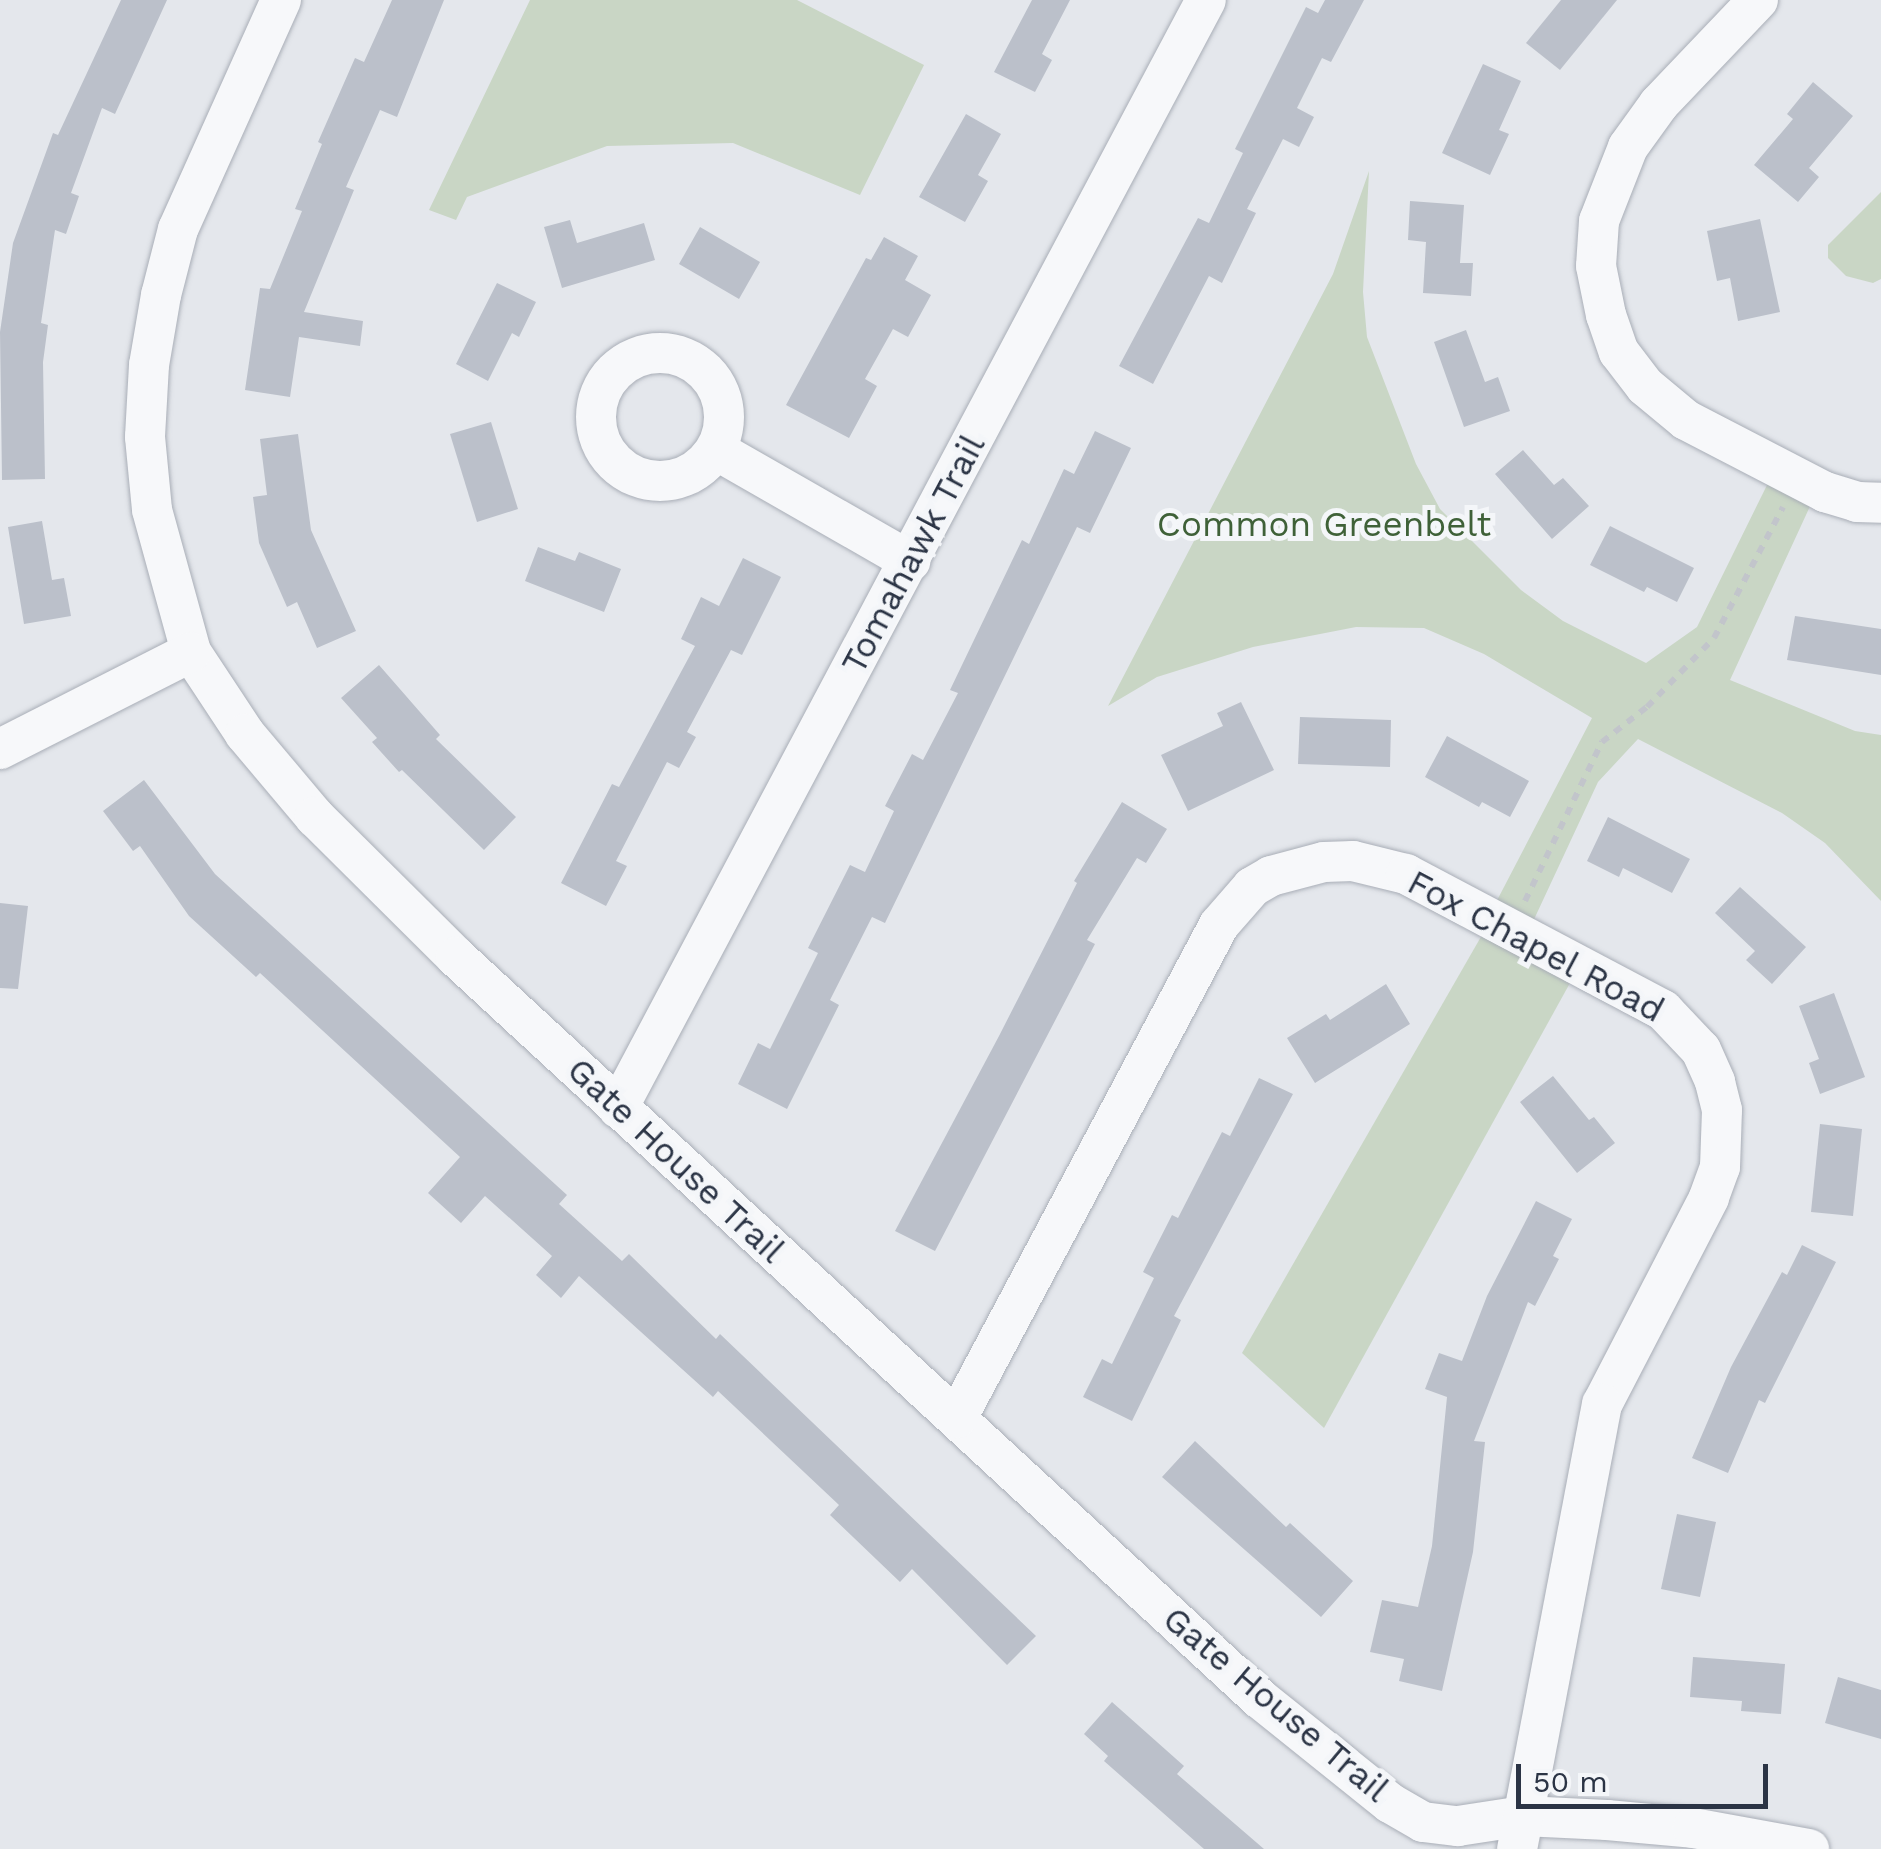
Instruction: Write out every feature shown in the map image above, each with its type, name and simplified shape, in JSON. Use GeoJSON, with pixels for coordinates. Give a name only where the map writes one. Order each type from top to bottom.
{"type":"FeatureCollection","features":[{"type":"Feature","properties":{"kind":"street","name":"Gate House Trail"},"geometry":{"type":"LineString","coordinates":[[280,0],[178,230],[160,295],[149,366],[145,437],[152,510],[191,652],[246,734],[315,817],[618,1108],[1259,1698],[1390,1803],[1424,1822],[1458,1826],[1520,1832],[1693,1828],[1808,1849]]}},
{"type":"Feature","properties":{"kind":"street","name":"Tomahawk Trail"},"geometry":{"type":"LineString","coordinates":[[618,1108],[1206,0]]}},
{"type":"Feature","properties":{"kind":"street"},"geometry":{"type":"LineString","coordinates":[[1758,0],[1659,104],[1628,146],[1599,221],[1596,266],[1620,352],[1645,386],[1686,420],[1797,480],[1857,502],[1881,503]]}},
{"type":"Feature","properties":{"kind":"street"},"geometry":{"type":"LineString","coordinates":[[716,450],[910,560]]}},
{"type":"Feature","properties":{"kind":"street"},"geometry":{"type":"LineString","coordinates":[[0,749],[191,652]]}},
{"type":"Feature","properties":{"kind":"street","name":"Fox Chapel Road"},"geometry":{"type":"LineString","coordinates":[[957,1418],[1219,925],[1252,887],[1271,876],[1324,862],[1380,865],[1636,993],[1684,1028],[1702,1050],[1715,1082],[1723,1136],[1720,1168],[1709,1198],[1602,1404],[1520,1832]]}},
{"type":"Feature","properties":{"kind":"path"},"geometry":{"type":"LineString","coordinates":[[1512,928],[1602,742],[1647,707],[1714,638],[1797,480]]}},
{"type":"Feature","properties":{"kind":"green space"},"geometry":{"type":"Polygon","coordinates":[[[530,0],[797,0],[924,65],[860,195],[733,143],[607,146],[467,197],[456,220],[429,210],[530,0]]]}},
{"type":"Feature","properties":{"kind":"green space","name":"Common Greenbelt"},"geometry":{"type":"Polygon","coordinates":[[[1369,171],[1363,292],[1367,337],[1416,464],[1440,509],[1521,590],[1563,621],[1646,663],[1697,627],[1769,481],[1812,502],[1730,680],[1855,731],[1881,735],[1881,901],[1825,843],[1782,813],[1638,739],[1598,782],[1530,928],[1492,910],[1592,718],[1484,654],[1424,628],[1356,627],[1253,647],[1157,677],[1108,706],[1333,274],[1369,171]]]}},
{"type":"Feature","properties":{"kind":"green space"},"geometry":{"type":"Polygon","coordinates":[[[1881,192],[1881,279],[1873,283],[1846,276],[1828,258],[1828,245],[1881,192]]]}},
{"type":"Feature","properties":{"kind":"green space"},"geometry":{"type":"Polygon","coordinates":[[[1482,935],[1570,983],[1324,1428],[1242,1353],[1482,935]]]}},
{"type":"Feature","properties":{"kind":"building"},"geometry":{"type":"Polygon","coordinates":[[[121,0],[167,0],[115,114],[102,108],[71,193],[79,196],[66,234],[55,230],[41,323],[48,325],[43,362],[45,479],[2,480],[0,332],[13,243],[53,133],[58,135],[121,0]]]}},
{"type":"Feature","properties":{"kind":"building"},"geometry":{"type":"Polygon","coordinates":[[[392,0],[444,0],[397,117],[380,110],[346,187],[354,190],[304,312],[363,321],[360,346],[299,337],[290,397],[245,390],[260,288],[270,289],[302,211],[295,209],[322,144],[318,142],[355,58],[364,62],[392,0]]]}},
{"type":"Feature","properties":{"kind":"building"},"geometry":{"type":"Polygon","coordinates":[[[1032,0],[1070,0],[1042,54],[1052,60],[1035,92],[994,72],[1032,0]]]}},
{"type":"Feature","properties":{"kind":"building"},"geometry":{"type":"Polygon","coordinates":[[[1325,0],[1364,0],[1331,62],[1322,58],[1297,108],[1314,117],[1299,147],[1283,139],[1247,209],[1256,213],[1222,283],[1209,276],[1153,384],[1119,366],[1198,218],[1209,223],[1243,153],[1235,149],[1306,7],[1318,13],[1325,0]]]}},
{"type":"Feature","properties":{"kind":"building"},"geometry":{"type":"Polygon","coordinates":[[[1561,0],[1617,0],[1560,70],[1526,43],[1561,0]]]}},
{"type":"Feature","properties":{"kind":"building"},"geometry":{"type":"Polygon","coordinates":[[[1483,64],[1521,81],[1499,130],[1509,134],[1490,175],[1442,153],[1483,64]]]}},
{"type":"Feature","properties":{"kind":"building"},"geometry":{"type":"Polygon","coordinates":[[[1813,82],[1853,116],[1809,168],[1819,177],[1798,202],[1754,165],[1793,119],[1787,114],[1813,82]]]}},
{"type":"Feature","properties":{"kind":"building"},"geometry":{"type":"Polygon","coordinates":[[[966,114],[1001,134],[978,175],[988,181],[965,222],[919,197],[966,114]]]}},
{"type":"Feature","properties":{"kind":"building"},"geometry":{"type":"Polygon","coordinates":[[[1410,201],[1464,205],[1460,263],[1473,263],[1471,296],[1423,293],[1426,242],[1408,240],[1410,201]]]}},
{"type":"Feature","properties":{"kind":"building"},"geometry":{"type":"Polygon","coordinates":[[[1760,219],[1780,312],[1738,321],[1730,278],[1717,281],[1707,231],[1760,219]]]}},
{"type":"Feature","properties":{"kind":"building"},"geometry":{"type":"Polygon","coordinates":[[[570,220],[577,243],[644,223],[655,260],[562,288],[544,227],[570,220]]]}},
{"type":"Feature","properties":{"kind":"building"},"geometry":{"type":"Polygon","coordinates":[[[700,227],[760,262],[739,299],[679,264],[700,227]]]}},
{"type":"Feature","properties":{"kind":"building"},"geometry":{"type":"Polygon","coordinates":[[[884,237],[918,256],[905,280],[931,295],[908,337],[893,329],[865,379],[877,386],[849,438],[786,405],[866,258],[871,260],[884,237]]]}},
{"type":"Feature","properties":{"kind":"building"},"geometry":{"type":"Polygon","coordinates":[[[497,283],[536,302],[519,337],[512,333],[488,381],[456,364],[497,283]]]}},
{"type":"Feature","properties":{"kind":"building"},"geometry":{"type":"Polygon","coordinates":[[[1466,330],[1485,382],[1498,377],[1510,411],[1464,427],[1434,342],[1466,330]]]}},
{"type":"Feature","properties":{"kind":"building"},"geometry":{"type":"Polygon","coordinates":[[[491,422],[518,509],[477,522],[450,434],[491,422]]]}},
{"type":"Feature","properties":{"kind":"building"},"geometry":{"type":"Polygon","coordinates":[[[1095,431],[1131,448],[1090,533],[1077,527],[885,923],[872,917],[830,1000],[839,1005],[787,1109],[738,1084],[758,1043],[770,1049],[818,953],[808,948],[850,865],[865,872],[894,811],[885,806],[912,754],[923,760],[958,693],[950,690],[1022,540],[1029,544],[1064,469],[1074,474],[1095,431]]]}},
{"type":"Feature","properties":{"kind":"building"},"geometry":{"type":"Polygon","coordinates":[[[298,434],[311,530],[356,631],[317,648],[297,602],[287,607],[259,543],[253,497],[267,495],[260,439],[298,434]]]}},
{"type":"Feature","properties":{"kind":"building"},"geometry":{"type":"Polygon","coordinates":[[[1523,450],[1554,485],[1563,478],[1589,506],[1552,539],[1495,474],[1523,450]]]}},
{"type":"Feature","properties":{"kind":"building"},"geometry":{"type":"Polygon","coordinates":[[[42,521],[52,580],[64,578],[71,616],[24,624],[8,527],[42,521]]]}},
{"type":"Feature","properties":{"kind":"building"},"geometry":{"type":"Polygon","coordinates":[[[1610,526],[1694,568],[1677,602],[1647,587],[1644,592],[1590,565],[1610,526]]]}},
{"type":"Feature","properties":{"kind":"building"},"geometry":{"type":"Polygon","coordinates":[[[538,547],[575,561],[579,552],[621,569],[604,612],[525,581],[538,547]]]}},
{"type":"Feature","properties":{"kind":"building"},"geometry":{"type":"Polygon","coordinates":[[[743,558],[781,577],[742,655],[731,650],[687,732],[696,737],[679,768],[667,762],[616,861],[627,866],[606,906],[561,883],[612,784],[619,787],[695,646],[681,639],[701,597],[719,606],[743,558]]]}},
{"type":"Feature","properties":{"kind":"building"},"geometry":{"type":"Polygon","coordinates":[[[1795,616],[1881,629],[1881,675],[1787,660],[1795,616]]]}},
{"type":"Feature","properties":{"kind":"building"},"geometry":{"type":"Polygon","coordinates":[[[379,665],[440,735],[436,739],[516,817],[484,850],[402,770],[399,772],[372,742],[377,738],[341,698],[379,665]]]}},
{"type":"Feature","properties":{"kind":"building"},"geometry":{"type":"Polygon","coordinates":[[[1241,702],[1274,770],[1188,811],[1161,755],[1223,726],[1217,713],[1241,702]]]}},
{"type":"Feature","properties":{"kind":"building"},"geometry":{"type":"Polygon","coordinates":[[[1300,717],[1391,720],[1390,767],[1298,764],[1300,717]]]}},
{"type":"Feature","properties":{"kind":"building"},"geometry":{"type":"Polygon","coordinates":[[[1447,736],[1529,781],[1510,817],[1482,802],[1479,807],[1425,777],[1447,736]]]}},
{"type":"Feature","properties":{"kind":"building"},"geometry":{"type":"Polygon","coordinates":[[[144,780],[215,874],[567,1195],[559,1204],[622,1261],[629,1254],[716,1339],[720,1334],[1036,1636],[1007,1665],[912,1569],[900,1582],[830,1515],[839,1505],[718,1391],[713,1397],[579,1276],[561,1298],[536,1275],[552,1256],[485,1196],[461,1223],[428,1193],[460,1157],[260,973],[256,977],[189,916],[140,846],[133,851],[103,811],[144,780]]]}},
{"type":"Feature","properties":{"kind":"building"},"geometry":{"type":"Polygon","coordinates":[[[1122,802],[1167,829],[1146,863],[1137,858],[1087,940],[1095,944],[935,1251],[895,1231],[999,1036],[1077,883],[1074,881],[1122,802]]]}},
{"type":"Feature","properties":{"kind":"building"},"geometry":{"type":"Polygon","coordinates":[[[1608,817],[1690,859],[1672,893],[1623,868],[1619,877],[1587,861],[1608,817]]]}},
{"type":"Feature","properties":{"kind":"building"},"geometry":{"type":"Polygon","coordinates":[[[1740,887],[1806,947],[1772,984],[1746,960],[1755,951],[1715,913],[1740,887]]]}},
{"type":"Feature","properties":{"kind":"building"},"geometry":{"type":"Polygon","coordinates":[[[0,903],[28,906],[18,989],[0,988],[0,903]]]}},
{"type":"Feature","properties":{"kind":"building"},"geometry":{"type":"Polygon","coordinates":[[[1386,984],[1410,1024],[1315,1083],[1287,1038],[1326,1014],[1330,1020],[1386,984]]]}},
{"type":"Feature","properties":{"kind":"building"},"geometry":{"type":"Polygon","coordinates":[[[1834,993],[1865,1077],[1820,1094],[1809,1063],[1819,1059],[1799,1006],[1834,993]]]}},
{"type":"Feature","properties":{"kind":"building"},"geometry":{"type":"Polygon","coordinates":[[[1553,1076],[1589,1120],[1594,1117],[1615,1143],[1577,1173],[1520,1102],[1553,1076]]]}},
{"type":"Feature","properties":{"kind":"building"},"geometry":{"type":"Polygon","coordinates":[[[1259,1078],[1293,1094],[1174,1316],[1181,1320],[1132,1421],[1083,1397],[1102,1359],[1112,1364],[1154,1278],[1143,1272],[1172,1215],[1178,1218],[1222,1132],[1230,1136],[1259,1078]]]}},
{"type":"Feature","properties":{"kind":"building"},"geometry":{"type":"Polygon","coordinates":[[[1820,1124],[1862,1129],[1853,1216],[1811,1212],[1820,1124]]]}},
{"type":"Feature","properties":{"kind":"building"},"geometry":{"type":"Polygon","coordinates":[[[1536,1201],[1572,1219],[1553,1256],[1559,1259],[1535,1306],[1528,1302],[1474,1441],[1485,1442],[1473,1552],[1442,1691],[1399,1681],[1404,1659],[1370,1652],[1382,1600],[1418,1607],[1432,1546],[1447,1397],[1425,1389],[1439,1353],[1462,1361],[1487,1296],[1536,1201]]]}},
{"type":"Feature","properties":{"kind":"building"},"geometry":{"type":"Polygon","coordinates":[[[1802,1245],[1836,1262],[1765,1403],[1759,1400],[1728,1473],[1692,1458],[1731,1367],[1782,1272],[1787,1275],[1802,1245]]]}},
{"type":"Feature","properties":{"kind":"building"},"geometry":{"type":"Polygon","coordinates":[[[1195,1441],[1286,1527],[1290,1523],[1353,1581],[1321,1617],[1162,1477],[1195,1441]]]}},
{"type":"Feature","properties":{"kind":"building"},"geometry":{"type":"Polygon","coordinates":[[[1677,1514],[1716,1522],[1700,1597],[1661,1589],[1677,1514]]]}},
{"type":"Feature","properties":{"kind":"building"},"geometry":{"type":"Polygon","coordinates":[[[1693,1657],[1785,1664],[1781,1714],[1741,1711],[1742,1701],[1690,1697],[1693,1657]]]}},
{"type":"Feature","properties":{"kind":"building"},"geometry":{"type":"Polygon","coordinates":[[[1838,1677],[1881,1690],[1881,1739],[1825,1723],[1838,1677]]]}},
{"type":"Feature","properties":{"kind":"building"},"geometry":{"type":"Polygon","coordinates":[[[1112,1702],[1184,1766],[1177,1774],[1264,1849],[1204,1849],[1104,1761],[1108,1756],[1084,1734],[1112,1702]]]}}]}
